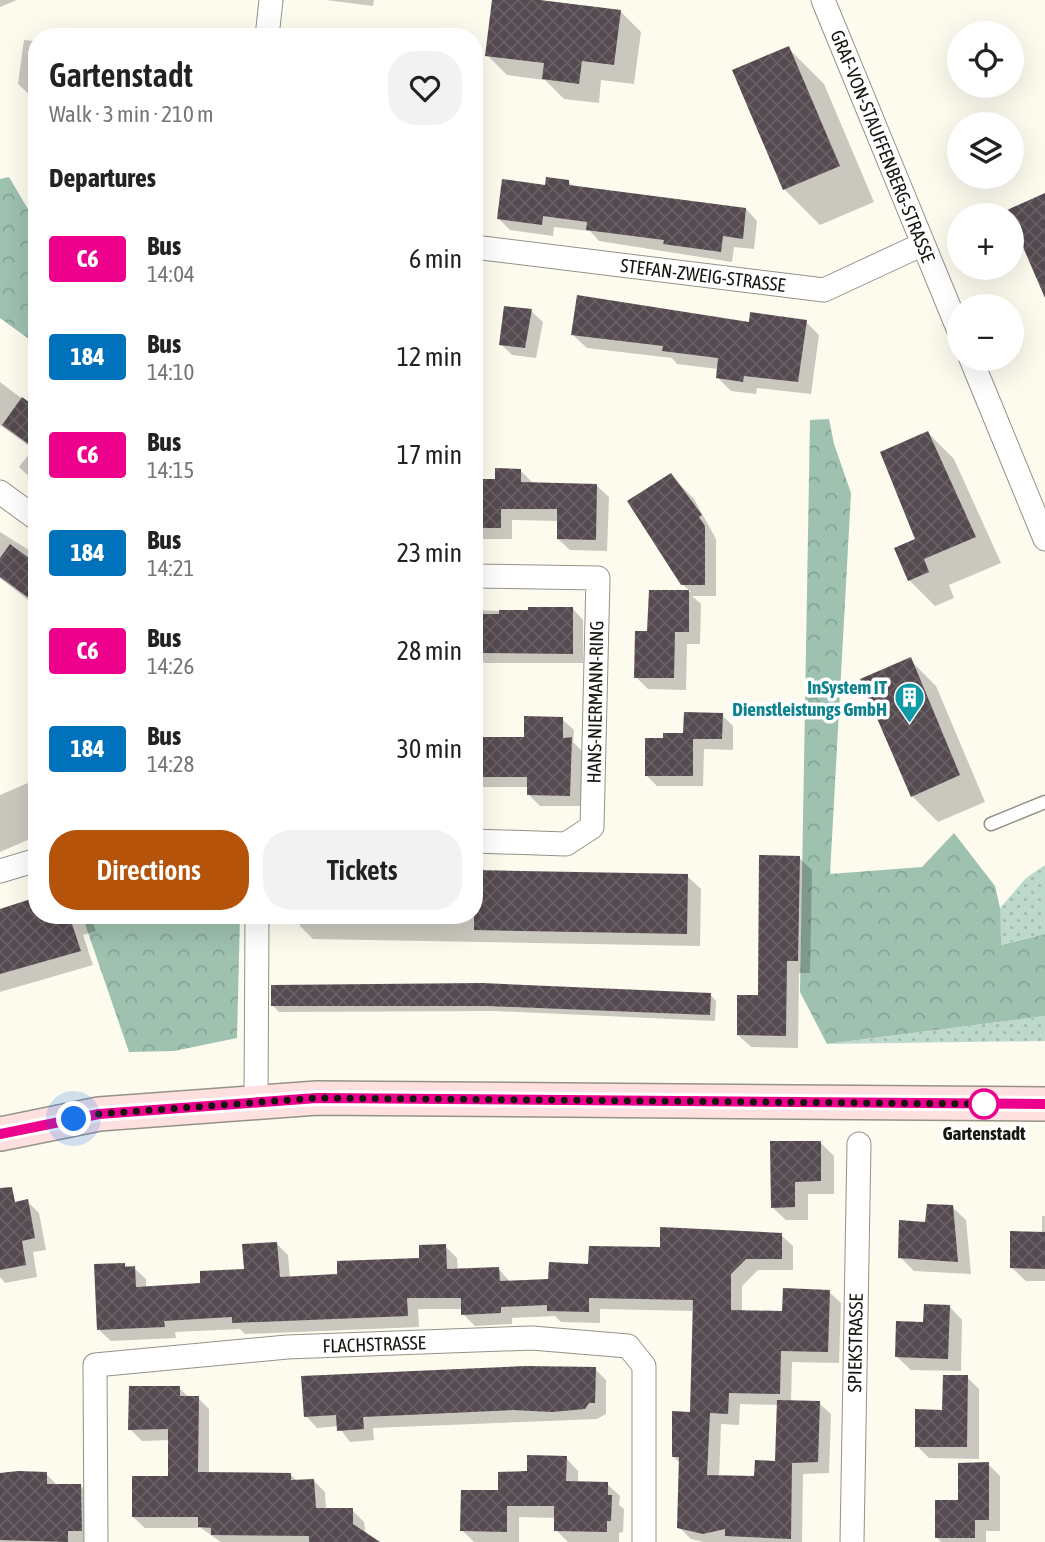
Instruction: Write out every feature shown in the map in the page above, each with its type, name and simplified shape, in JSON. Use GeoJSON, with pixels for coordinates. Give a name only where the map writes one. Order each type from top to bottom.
{"type":"FeatureCollection","features":[{"type":"Feature","properties":{"kind":"main road"},"geometry":{"type":"LineString","coordinates":[[0,1134],[99,1114],[317,1098],[1045,1104]]}},
{"type":"Feature","properties":{"kind":"street"},"geometry":{"type":"LineString","coordinates":[[268,28],[271,0]]}},
{"type":"Feature","properties":{"kind":"street","name":"GRAF-VON-STAUFFENBERG-STRASSE"},"geometry":{"type":"LineString","coordinates":[[823,0],[947,302]]}},
{"type":"Feature","properties":{"kind":"street","name":"STEFAN-ZWEIG-STRASSE"},"geometry":{"type":"LineString","coordinates":[[483,248],[824,290],[923,244]]}},
{"type":"Feature","properties":{"kind":"street"},"geometry":{"type":"LineString","coordinates":[[976,371],[1045,539]]}},
{"type":"Feature","properties":{"kind":"street"},"geometry":{"type":"LineString","coordinates":[[0,492],[28,512]]}},
{"type":"Feature","properties":{"kind":"street","name":"HANS-NIERMANN-RING"},"geometry":{"type":"LineString","coordinates":[[483,576],[598,578],[592,827],[566,844],[483,841]]}},
{"type":"Feature","properties":{"kind":"street"},"geometry":{"type":"LineString","coordinates":[[0,871],[28,863]]}},
{"type":"Feature","properties":{"kind":"street"},"geometry":{"type":"LineString","coordinates":[[256,1102],[257,924]]}},
{"type":"Feature","properties":{"kind":"street","name":"SPIEKSTRASSE"},"geometry":{"type":"LineString","coordinates":[[852,1542],[859,1144]]}},
{"type":"Feature","properties":{"kind":"street","name":"FLACHSTRASSE"},"geometry":{"type":"LineString","coordinates":[[96,1542],[95,1365],[287,1347],[532,1338],[628,1346],[644,1366],[644,1542]]}},
{"type":"Feature","properties":{"kind":"lane"},"geometry":{"type":"LineString","coordinates":[[991,824],[1045,802]]}},
{"type":"Feature","properties":{"kind":"green space"},"geometry":{"type":"Polygon","coordinates":[[[9,177],[28,209],[28,338],[0,318],[0,179],[9,177]]]}},
{"type":"Feature","properties":{"kind":"green space"},"geometry":{"type":"Polygon","coordinates":[[[829,419],[834,444],[851,493],[830,874],[922,867],[954,833],[995,886],[1000,908],[1001,945],[1045,934],[1045,1016],[827,1044],[800,992],[810,420],[829,419]]]}},
{"type":"Feature","properties":{"kind":"green space"},"geometry":{"type":"Polygon","coordinates":[[[1045,865],[1045,934],[1000,945],[1000,908],[1026,878],[1045,865]]]}},
{"type":"Feature","properties":{"kind":"green space"},"geometry":{"type":"Polygon","coordinates":[[[85,924],[240,924],[237,1038],[174,1051],[129,1052],[85,924]]]}},
{"type":"Feature","properties":{"kind":"green space"},"geometry":{"type":"Polygon","coordinates":[[[1045,1016],[1045,1041],[828,1044],[1045,1016]]]}},
{"type":"Feature","properties":{"kind":"building"},"geometry":{"type":"Polygon","coordinates":[[[492,0],[540,0],[621,10],[614,65],[582,61],[579,84],[542,79],[544,63],[485,56],[492,0]]]}},
{"type":"Feature","properties":{"kind":"building"},"geometry":{"type":"Polygon","coordinates":[[[789,46],[840,166],[783,190],[732,70],[789,46]]]}},
{"type":"Feature","properties":{"kind":"building"},"geometry":{"type":"Polygon","coordinates":[[[546,177],[569,180],[569,185],[746,208],[743,239],[723,236],[721,252],[663,244],[664,240],[586,230],[587,222],[543,216],[542,225],[497,219],[502,179],[545,185],[546,177]]]}},
{"type":"Feature","properties":{"kind":"building"},"geometry":{"type":"Polygon","coordinates":[[[1045,193],[1045,298],[1024,249],[1023,203],[1045,193]]]}},
{"type":"Feature","properties":{"kind":"building"},"geometry":{"type":"Polygon","coordinates":[[[577,295],[749,322],[750,312],[807,320],[798,382],[744,376],[743,382],[716,378],[718,358],[662,351],[663,346],[571,335],[577,295]]]}},
{"type":"Feature","properties":{"kind":"building"},"geometry":{"type":"Polygon","coordinates":[[[504,306],[532,309],[525,348],[499,345],[504,306]]]}},
{"type":"Feature","properties":{"kind":"building"},"geometry":{"type":"Polygon","coordinates":[[[22,397],[28,401],[28,444],[2,425],[22,397]]]}},
{"type":"Feature","properties":{"kind":"building"},"geometry":{"type":"Polygon","coordinates":[[[928,431],[976,537],[924,559],[929,572],[908,581],[894,548],[915,539],[880,452],[928,431]]]}},
{"type":"Feature","properties":{"kind":"building"},"geometry":{"type":"Polygon","coordinates":[[[495,468],[521,469],[521,482],[597,484],[596,540],[557,539],[557,509],[501,509],[501,528],[483,528],[483,479],[495,479],[495,468]]]}},
{"type":"Feature","properties":{"kind":"building"},"geometry":{"type":"Polygon","coordinates":[[[671,473],[702,515],[699,517],[705,526],[705,585],[681,585],[627,501],[671,473]]]}},
{"type":"Feature","properties":{"kind":"building"},"geometry":{"type":"Polygon","coordinates":[[[10,544],[28,557],[28,597],[0,577],[0,558],[10,544]]]}},
{"type":"Feature","properties":{"kind":"building"},"geometry":{"type":"Polygon","coordinates":[[[649,590],[689,590],[689,632],[675,632],[674,678],[634,678],[635,631],[647,631],[649,590]]]}},
{"type":"Feature","properties":{"kind":"building"},"geometry":{"type":"Polygon","coordinates":[[[528,607],[573,607],[573,654],[483,653],[483,614],[499,614],[499,610],[528,610],[528,607]]]}},
{"type":"Feature","properties":{"kind":"building","name":"InSystem IT Dienstleistungs GmbH"},"geometry":{"type":"Polygon","coordinates":[[[911,657],[960,775],[911,797],[860,679],[911,657]]]}},
{"type":"Feature","properties":{"kind":"building"},"geometry":{"type":"Polygon","coordinates":[[[684,712],[723,713],[722,739],[693,739],[693,776],[645,776],[645,738],[663,738],[663,733],[683,733],[684,712]]]}},
{"type":"Feature","properties":{"kind":"building"},"geometry":{"type":"Polygon","coordinates":[[[524,716],[563,717],[563,738],[572,737],[570,796],[527,795],[527,777],[483,777],[483,737],[524,737],[524,716]]]}},
{"type":"Feature","properties":{"kind":"building"},"geometry":{"type":"Polygon","coordinates":[[[759,855],[800,856],[798,961],[787,961],[786,1036],[737,1035],[737,995],[758,995],[759,855]]]}},
{"type":"Feature","properties":{"kind":"building"},"geometry":{"type":"Polygon","coordinates":[[[483,870],[688,874],[687,934],[474,930],[474,924],[483,924],[483,870]]]}},
{"type":"Feature","properties":{"kind":"building"},"geometry":{"type":"Polygon","coordinates":[[[28,900],[28,924],[72,924],[81,951],[0,974],[0,909],[28,900]]]}},
{"type":"Feature","properties":{"kind":"building"},"geometry":{"type":"Polygon","coordinates":[[[482,983],[711,993],[710,1015],[487,1006],[271,1006],[271,985],[482,983]]]}},
{"type":"Feature","properties":{"kind":"building"},"geometry":{"type":"Polygon","coordinates":[[[770,1141],[821,1141],[821,1181],[795,1182],[795,1207],[771,1208],[770,1141]]]}},
{"type":"Feature","properties":{"kind":"building"},"geometry":{"type":"Polygon","coordinates":[[[12,1187],[15,1202],[28,1199],[35,1238],[22,1241],[26,1265],[0,1270],[0,1188],[12,1187]]]}},
{"type":"Feature","properties":{"kind":"building"},"geometry":{"type":"Polygon","coordinates":[[[927,1204],[953,1205],[958,1262],[898,1258],[899,1220],[925,1222],[927,1204]]]}},
{"type":"Feature","properties":{"kind":"building"},"geometry":{"type":"Polygon","coordinates":[[[660,1227],[782,1233],[782,1259],[746,1259],[731,1274],[731,1310],[782,1311],[783,1288],[830,1290],[828,1352],[781,1351],[780,1394],[729,1393],[728,1414],[710,1413],[707,1475],[754,1476],[755,1460],[775,1461],[777,1400],[820,1401],[818,1462],[792,1463],[791,1539],[725,1536],[725,1529],[703,1534],[677,1528],[679,1457],[672,1457],[672,1411],[690,1412],[693,1300],[589,1298],[589,1312],[547,1311],[547,1305],[501,1307],[501,1313],[461,1315],[461,1298],[407,1298],[408,1316],[232,1323],[232,1317],[164,1321],[165,1327],[97,1330],[94,1264],[125,1263],[125,1267],[135,1266],[136,1287],[200,1283],[200,1271],[244,1269],[242,1244],[277,1242],[280,1277],[337,1274],[337,1261],[419,1258],[419,1245],[446,1244],[447,1269],[499,1267],[500,1281],[548,1279],[549,1262],[588,1264],[589,1246],[660,1247],[660,1227]]]}},
{"type":"Feature","properties":{"kind":"building"},"geometry":{"type":"Polygon","coordinates":[[[1010,1231],[1045,1232],[1045,1269],[1010,1268],[1010,1231]]]}},
{"type":"Feature","properties":{"kind":"building"},"geometry":{"type":"Polygon","coordinates":[[[924,1304],[950,1305],[948,1359],[895,1357],[896,1321],[923,1322],[924,1304]]]}},
{"type":"Feature","properties":{"kind":"building"},"geometry":{"type":"Polygon","coordinates":[[[526,1366],[596,1367],[595,1403],[589,1403],[585,1409],[552,1412],[513,1410],[363,1417],[364,1429],[337,1431],[336,1415],[304,1417],[301,1376],[526,1366]]]}},
{"type":"Feature","properties":{"kind":"building"},"geometry":{"type":"Polygon","coordinates":[[[943,1375],[968,1375],[967,1447],[915,1447],[915,1409],[942,1410],[943,1375]]]}},
{"type":"Feature","properties":{"kind":"building"},"geometry":{"type":"Polygon","coordinates":[[[129,1386],[180,1386],[180,1396],[199,1396],[198,1472],[291,1473],[291,1480],[314,1479],[316,1508],[353,1508],[353,1524],[380,1542],[309,1542],[309,1536],[211,1535],[211,1528],[198,1527],[198,1517],[132,1517],[132,1476],[168,1476],[168,1429],[128,1430],[129,1386]]]}},
{"type":"Feature","properties":{"kind":"building"},"geometry":{"type":"Polygon","coordinates":[[[527,1455],[567,1456],[566,1481],[608,1482],[608,1495],[612,1495],[611,1521],[607,1521],[607,1532],[554,1531],[554,1506],[507,1506],[507,1532],[460,1531],[461,1490],[498,1490],[498,1472],[527,1471],[527,1455]]]}},
{"type":"Feature","properties":{"kind":"building"},"geometry":{"type":"Polygon","coordinates":[[[989,1462],[989,1520],[975,1520],[975,1538],[935,1538],[935,1500],[958,1500],[958,1463],[989,1462]]]}},
{"type":"Feature","properties":{"kind":"building"},"geometry":{"type":"Polygon","coordinates":[[[47,1472],[47,1484],[81,1484],[82,1531],[68,1531],[68,1542],[0,1540],[0,1473],[47,1472]]]}},
{"type":"Feature","properties":{"kind":"bus line","name":"C6"},"geometry":{"type":"LineString","coordinates":[[0,1134],[99,1114],[317,1098],[1045,1104]]}},
{"type":"Feature","properties":{"kind":"place","name":"InSystem IT Dienstleistungs GmbH"},"geometry":{"type":"Point","coordinates":[910,725]}},
{"type":"Feature","properties":{"kind":"place","name":"Gartenstadt"},"geometry":{"type":"Point","coordinates":[984,1104]}},
{"type":"Feature","properties":{"kind":"route"},"geometry":{"type":"LineString","coordinates":[[74,1119],[99,1114],[317,1098],[984,1104]]}}]}
